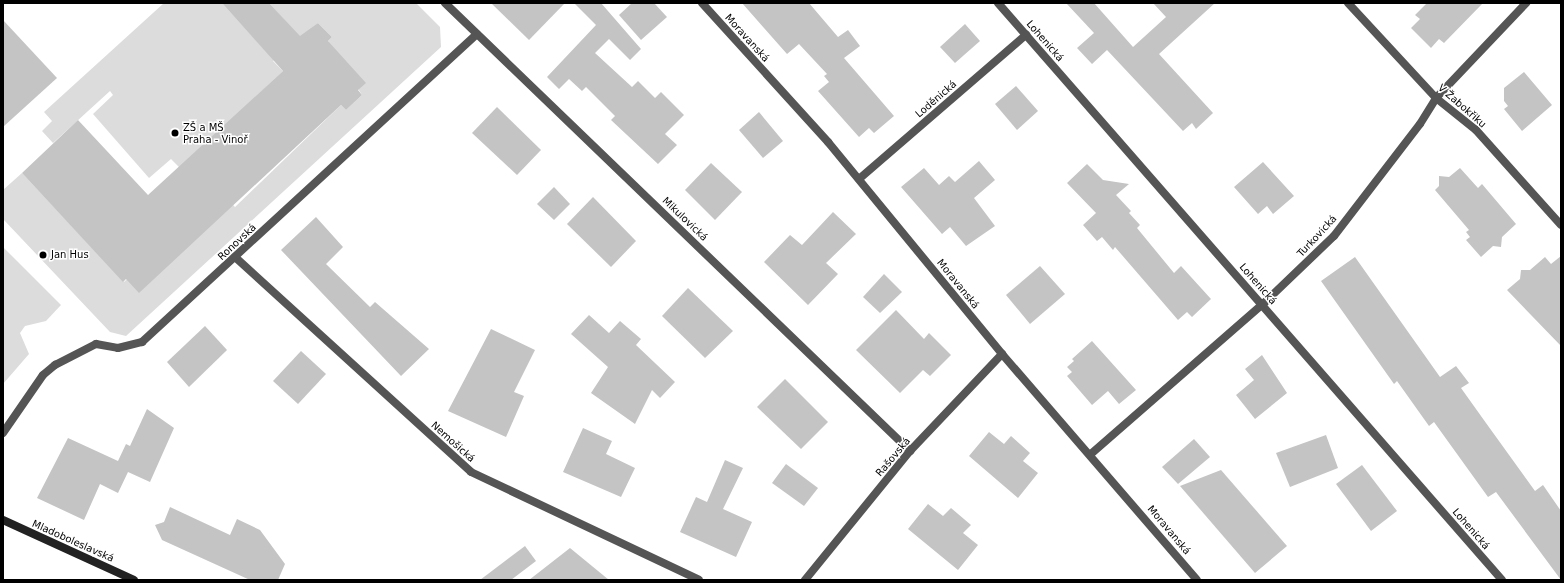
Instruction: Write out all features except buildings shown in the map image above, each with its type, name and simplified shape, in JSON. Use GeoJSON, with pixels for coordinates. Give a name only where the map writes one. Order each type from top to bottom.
{"type":"FeatureCollection","features":[{"type":"Feature","properties":{"kind":"main road","name":"Mladoboleslavská"},"geometry":{"type":"LineString","coordinates":[[3,520],[134,580]]}},
{"type":"Feature","properties":{"kind":"street","name":"Mikulovická"},"geometry":{"type":"LineString","coordinates":[[445,3],[910,451]]}},
{"type":"Feature","properties":{"kind":"street","name":"Moravanská"},"geometry":{"type":"LineString","coordinates":[[702,3],[859,179],[1002,354],[1092,453],[1198,580]]}},
{"type":"Feature","properties":{"kind":"street","name":"Lohenická"},"geometry":{"type":"LineString","coordinates":[[998,3],[1263,304],[1502,580]]}},
{"type":"Feature","properties":{"kind":"street","name":"V Žabokřiku"},"geometry":{"type":"LineString","coordinates":[[1348,3],[1436,98],[1476,130],[1561,225]]}},
{"type":"Feature","properties":{"kind":"street","name":"Turkovická"},"geometry":{"type":"LineString","coordinates":[[1092,453],[1263,304],[1334,236],[1420,124],[1436,98],[1526,3]]}},
{"type":"Feature","properties":{"kind":"street","name":"Ronovská"},"geometry":{"type":"LineString","coordinates":[[3,433],[43,375],[55,365],[96,344],[118,348],[142,342],[477,34]]}},
{"type":"Feature","properties":{"kind":"street","name":"Loděnická"},"geometry":{"type":"LineString","coordinates":[[859,179],[1026,35]]}},
{"type":"Feature","properties":{"kind":"street","name":"Nemošická"},"geometry":{"type":"LineString","coordinates":[[235,257],[471,472],[699,580]]}},
{"type":"Feature","properties":{"kind":"street","name":"Rašovská"},"geometry":{"type":"LineString","coordinates":[[805,580],[910,451],[1002,354]]}},
{"type":"Feature","properties":{"kind":"shaded area"},"geometry":{"type":"Polygon","coordinates":[[[164,3],[222,3],[262,47],[288,24],[269,3],[416,3],[440,27],[441,47],[126,336],[110,332],[3,219],[3,190],[22,173],[124,282],[219,190],[235,207],[341,105],[346,110],[362,95],[328,41],[332,37],[318,23],[273,61],[283,71],[180,168],[171,159],[149,178],[93,114],[113,95],[110,91],[53,143],[42,131],[52,121],[44,112],[164,3]]]}},
{"type":"Feature","properties":{"kind":"shaded area"},"geometry":{"type":"Polygon","coordinates":[[[3,247],[61,305],[46,321],[25,326],[20,333],[29,354],[3,384],[3,247]]]}},
{"type":"Feature","properties":{"kind":"place","name":"ZŠ a MŠ Praha - Vinoř"},"geometry":{"type":"Point","coordinates":[175,133]}},
{"type":"Feature","properties":{"kind":"place","name":"Jan Hus"},"geometry":{"type":"Point","coordinates":[43,255]}}]}
